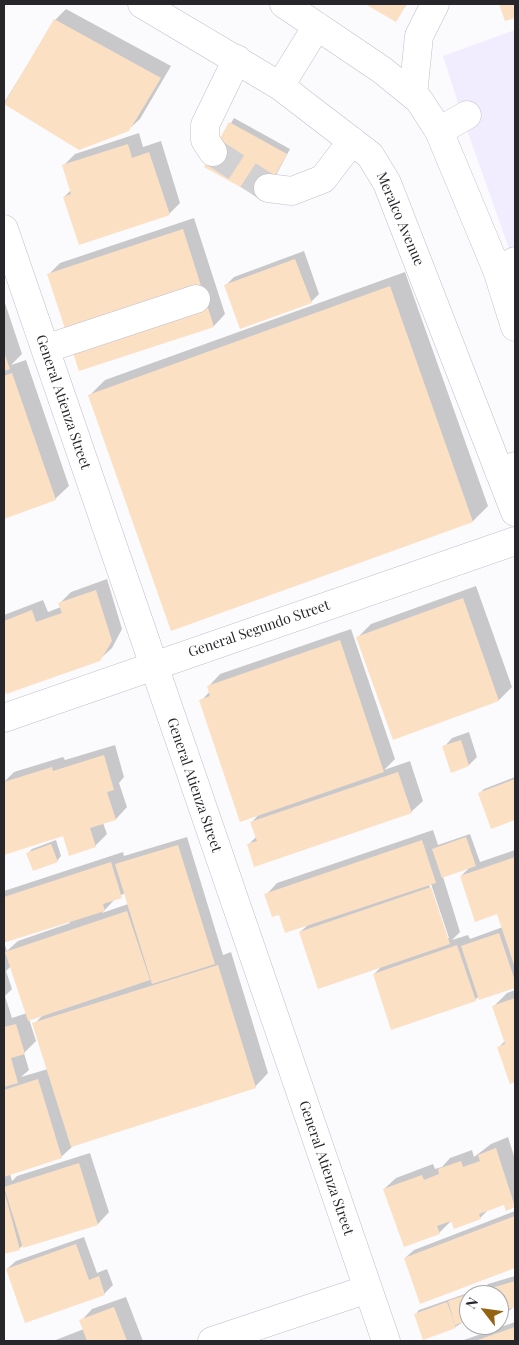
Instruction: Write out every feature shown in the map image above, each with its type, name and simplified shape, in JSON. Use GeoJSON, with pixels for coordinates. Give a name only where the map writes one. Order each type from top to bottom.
{"type":"FeatureCollection","features":[{"type":"Feature","properties":{"kind":"street","name":"Meralco Avenue"},"geometry":{"type":"LineString","coordinates":[[142,4],[280,86],[370,154],[387,183],[507,468],[515,512]]}},
{"type":"Feature","properties":{"kind":"street"},"geometry":{"type":"LineString","coordinates":[[284,4],[382,70],[419,100],[439,131],[506,266],[515,327]]}},
{"type":"Feature","properties":{"kind":"street"},"geometry":{"type":"LineString","coordinates":[[413,95],[418,36],[435,4]]}},
{"type":"Feature","properties":{"kind":"street"},"geometry":{"type":"LineString","coordinates":[[280,86],[317,26]]}},
{"type":"Feature","properties":{"kind":"street"},"geometry":{"type":"LineString","coordinates":[[212,152],[205,140],[205,125],[237,59]]}},
{"type":"Feature","properties":{"kind":"street"},"geometry":{"type":"LineString","coordinates":[[439,131],[467,115]]}},
{"type":"Feature","properties":{"kind":"street"},"geometry":{"type":"LineString","coordinates":[[268,188],[292,191],[322,179],[352,141]]}},
{"type":"Feature","properties":{"kind":"street","name":"General Atienza Street"},"geometry":{"type":"LineString","coordinates":[[4,229],[386,1341]]}},
{"type":"Feature","properties":{"kind":"street"},"geometry":{"type":"LineString","coordinates":[[45,349],[196,300]]}},
{"type":"Feature","properties":{"kind":"street","name":"General Segundo Street"},"geometry":{"type":"LineString","coordinates":[[4,718],[515,541]]}},
{"type":"Feature","properties":{"kind":"street"},"geometry":{"type":"LineString","coordinates":[[212,1341],[368,1288]]}},
{"type":"Feature","properties":{"kind":"shaded area"},"geometry":{"type":"Polygon","coordinates":[[[515,30],[515,265],[464,122],[443,56],[515,30]]]}},
{"type":"Feature","properties":{"kind":"building"},"geometry":{"type":"Polygon","coordinates":[[[365,4],[407,4],[396,22],[365,4]]]}},
{"type":"Feature","properties":{"kind":"building"},"geometry":{"type":"Polygon","coordinates":[[[499,4],[515,4],[515,18],[505,21],[499,4]]]}},
{"type":"Feature","properties":{"kind":"building"},"geometry":{"type":"Polygon","coordinates":[[[54,19],[161,78],[129,131],[79,150],[4,104],[54,19]]]}},
{"type":"Feature","properties":{"kind":"building"},"geometry":{"type":"Polygon","coordinates":[[[229,122],[287,154],[262,199],[204,167],[229,122]]]}},
{"type":"Feature","properties":{"kind":"building"},"geometry":{"type":"Polygon","coordinates":[[[128,144],[132,158],[149,152],[170,215],[79,245],[63,197],[71,194],[62,165],[128,144]]]}},
{"type":"Feature","properties":{"kind":"building"},"geometry":{"type":"Polygon","coordinates":[[[183,229],[214,327],[79,371],[47,274],[183,229]]]}},
{"type":"Feature","properties":{"kind":"building"},"geometry":{"type":"Polygon","coordinates":[[[295,259],[312,303],[240,329],[224,285],[295,259]]]}},
{"type":"Feature","properties":{"kind":"building"},"geometry":{"type":"Polygon","coordinates":[[[390,286],[473,522],[171,631],[88,395],[390,286]]]}},
{"type":"Feature","properties":{"kind":"building"},"geometry":{"type":"Polygon","coordinates":[[[4,352],[10,369],[4,371],[4,352]]]}},
{"type":"Feature","properties":{"kind":"building"},"geometry":{"type":"Polygon","coordinates":[[[12,373],[56,500],[4,519],[4,376],[12,373]]]}},
{"type":"Feature","properties":{"kind":"building"},"geometry":{"type":"Polygon","coordinates":[[[96,590],[112,641],[100,661],[6,694],[4,687],[4,621],[32,610],[36,622],[62,613],[58,603],[96,590]]]}},
{"type":"Feature","properties":{"kind":"building"},"geometry":{"type":"Polygon","coordinates":[[[463,598],[499,701],[393,740],[356,637],[463,598]]]}},
{"type":"Feature","properties":{"kind":"building"},"geometry":{"type":"Polygon","coordinates":[[[340,640],[384,772],[240,822],[199,700],[210,696],[207,686],[340,640]]]}},
{"type":"Feature","properties":{"kind":"building"},"geometry":{"type":"Polygon","coordinates":[[[461,740],[469,766],[451,773],[442,746],[461,740]]]}},
{"type":"Feature","properties":{"kind":"building"},"geometry":{"type":"Polygon","coordinates":[[[104,755],[114,790],[107,792],[116,820],[90,828],[96,847],[69,856],[63,836],[4,855],[4,782],[52,767],[53,771],[104,755]]]}},
{"type":"Feature","properties":{"kind":"building"},"geometry":{"type":"Polygon","coordinates":[[[398,772],[412,813],[254,867],[247,844],[257,841],[250,822],[398,772]]]}},
{"type":"Feature","properties":{"kind":"building"},"geometry":{"type":"Polygon","coordinates":[[[515,779],[515,820],[491,829],[478,793],[515,779]]]}},
{"type":"Feature","properties":{"kind":"building"},"geometry":{"type":"Polygon","coordinates":[[[466,837],[476,866],[442,878],[432,849],[466,837]]]}},
{"type":"Feature","properties":{"kind":"building"},"geometry":{"type":"Polygon","coordinates":[[[422,840],[436,883],[285,933],[279,915],[272,917],[264,894],[422,840]]]}},
{"type":"Feature","properties":{"kind":"building"},"geometry":{"type":"Polygon","coordinates":[[[51,844],[58,862],[33,871],[26,853],[51,844]]]}},
{"type":"Feature","properties":{"kind":"building"},"geometry":{"type":"Polygon","coordinates":[[[178,845],[215,964],[152,984],[115,864],[178,845]]]}},
{"type":"Feature","properties":{"kind":"building"},"geometry":{"type":"Polygon","coordinates":[[[515,857],[515,968],[497,914],[475,922],[460,876],[515,857]]]}},
{"type":"Feature","properties":{"kind":"building"},"geometry":{"type":"Polygon","coordinates":[[[111,862],[122,898],[103,904],[105,911],[6,942],[4,935],[4,897],[111,862]]]}},
{"type":"Feature","properties":{"kind":"building"},"geometry":{"type":"Polygon","coordinates":[[[431,887],[450,944],[318,989],[299,932],[431,887]]]}},
{"type":"Feature","properties":{"kind":"building"},"geometry":{"type":"Polygon","coordinates":[[[127,911],[150,980],[28,1021],[5,952],[127,911]]]}},
{"type":"Feature","properties":{"kind":"building"},"geometry":{"type":"Polygon","coordinates":[[[499,933],[515,981],[515,988],[479,1000],[461,946],[499,933]]]}},
{"type":"Feature","properties":{"kind":"building"},"geometry":{"type":"Polygon","coordinates":[[[457,945],[476,1001],[391,1030],[373,974],[457,945]]]}},
{"type":"Feature","properties":{"kind":"building"},"geometry":{"type":"Polygon","coordinates":[[[218,965],[256,1088],[71,1147],[32,1023],[218,965]]]}},
{"type":"Feature","properties":{"kind":"building"},"geometry":{"type":"Polygon","coordinates":[[[515,998],[515,1082],[510,1084],[497,1047],[505,1044],[492,1006],[515,998]]]}},
{"type":"Feature","properties":{"kind":"building"},"geometry":{"type":"Polygon","coordinates":[[[16,1024],[25,1054],[11,1058],[18,1083],[4,1087],[4,1027],[16,1024]]]}},
{"type":"Feature","properties":{"kind":"building"},"geometry":{"type":"Polygon","coordinates":[[[38,1079],[62,1158],[4,1177],[4,1090],[38,1079]]]}},
{"type":"Feature","properties":{"kind":"building"},"geometry":{"type":"Polygon","coordinates":[[[496,1148],[515,1207],[506,1211],[504,1205],[479,1214],[481,1219],[454,1229],[451,1221],[437,1226],[440,1234],[404,1247],[383,1189],[422,1175],[424,1180],[439,1174],[438,1169],[461,1161],[463,1167],[480,1161],[478,1155],[496,1148]]]}},
{"type":"Feature","properties":{"kind":"building"},"geometry":{"type":"Polygon","coordinates":[[[79,1163],[98,1225],[23,1248],[4,1187],[79,1163]]]}},
{"type":"Feature","properties":{"kind":"building"},"geometry":{"type":"Polygon","coordinates":[[[4,1190],[20,1250],[4,1254],[4,1190]]]}},
{"type":"Feature","properties":{"kind":"building"},"geometry":{"type":"Polygon","coordinates":[[[515,1216],[515,1268],[470,1285],[459,1285],[459,1289],[420,1304],[404,1258],[515,1216]]]}},
{"type":"Feature","properties":{"kind":"building"},"geometry":{"type":"Polygon","coordinates":[[[76,1244],[89,1280],[99,1276],[105,1295],[25,1323],[6,1269],[76,1244]]]}},
{"type":"Feature","properties":{"kind":"building"},"geometry":{"type":"Polygon","coordinates":[[[515,1281],[515,1307],[509,1309],[509,1285],[502,1285],[515,1281]]]}},
{"type":"Feature","properties":{"kind":"building"},"geometry":{"type":"Polygon","coordinates":[[[459,1297],[459,1324],[455,1325],[448,1301],[459,1297]]]}},
{"type":"Feature","properties":{"kind":"building"},"geometry":{"type":"Polygon","coordinates":[[[447,1302],[456,1328],[423,1340],[414,1314],[447,1302]]]}},
{"type":"Feature","properties":{"kind":"building"},"geometry":{"type":"Polygon","coordinates":[[[114,1307],[127,1341],[87,1341],[79,1320],[114,1307]]]}},
{"type":"Feature","properties":{"kind":"building"},"geometry":{"type":"Polygon","coordinates":[[[515,1327],[515,1341],[475,1341],[492,1335],[509,1335],[509,1329],[515,1327]]]}},
{"type":"Feature","properties":{"kind":"tunnel"},"geometry":{"type":"LineString","coordinates":[[213,152],[268,188]]}}]}
